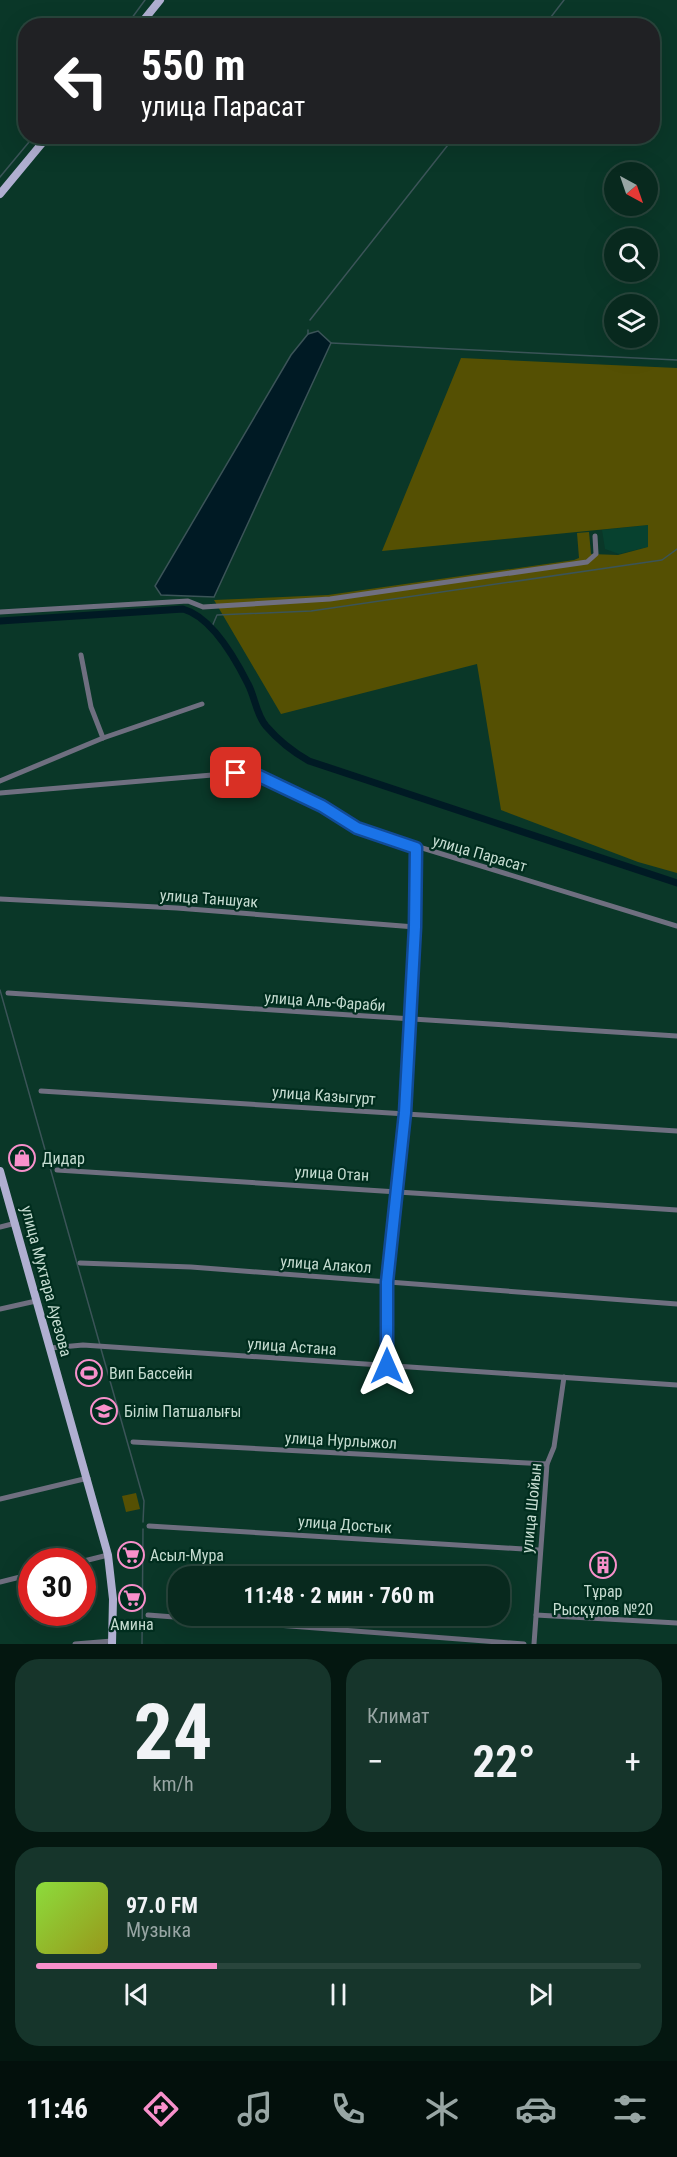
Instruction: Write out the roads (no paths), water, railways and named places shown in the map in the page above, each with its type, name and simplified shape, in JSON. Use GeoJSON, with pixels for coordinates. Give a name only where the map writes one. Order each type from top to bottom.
{"type":"FeatureCollection","features":[{"type":"Feature","properties":{"kind":"main road"},"geometry":{"type":"LineString","coordinates":[[145,18],[160,0]]}},
{"type":"Feature","properties":{"kind":"main road"},"geometry":{"type":"LineString","coordinates":[[0,194],[41,144]]}},
{"type":"Feature","properties":{"kind":"main road","name":"улица Мухтара Ауезова"},"geometry":{"type":"LineString","coordinates":[[0,1171],[108,1554],[113,1599],[112,1642]]}},
{"type":"Feature","properties":{"kind":"street"},"geometry":{"type":"LineString","coordinates":[[0,612],[188,601],[202,607],[330,599],[587,562],[596,554],[595,536]]}},
{"type":"Feature","properties":{"kind":"street"},"geometry":{"type":"LineString","coordinates":[[81,655],[91,707],[103,738]]}},
{"type":"Feature","properties":{"kind":"street"},"geometry":{"type":"LineString","coordinates":[[8,792],[2,780],[103,738],[202,704]]}},
{"type":"Feature","properties":{"kind":"street","name":"улица Парасат"},"geometry":{"type":"LineString","coordinates":[[0,793],[236,773],[259,776],[322,806],[357,828],[416,848],[677,926]]}},
{"type":"Feature","properties":{"kind":"street"},"geometry":{"type":"LineString","coordinates":[[387,1366],[387,1282],[405,1113],[408,1020],[415,927],[416,848]]}},
{"type":"Feature","properties":{"kind":"street","name":"улица Таншуак"},"geometry":{"type":"LineString","coordinates":[[0,899],[177,908],[415,927]]}},
{"type":"Feature","properties":{"kind":"street","name":"улица Аль-Фараби"},"geometry":{"type":"LineString","coordinates":[[8,993],[677,1036]]}},
{"type":"Feature","properties":{"kind":"street","name":"улица Казыгурт"},"geometry":{"type":"LineString","coordinates":[[40,1091],[677,1131]]}},
{"type":"Feature","properties":{"kind":"street","name":"улица Отан"},"geometry":{"type":"LineString","coordinates":[[57,1170],[396,1190],[677,1210]]}},
{"type":"Feature","properties":{"kind":"street"},"geometry":{"type":"LineString","coordinates":[[0,1227],[16,1223]]}},
{"type":"Feature","properties":{"kind":"street","name":"улица Алакол"},"geometry":{"type":"LineString","coordinates":[[80,1263],[191,1268],[677,1304]]}},
{"type":"Feature","properties":{"kind":"street"},"geometry":{"type":"LineString","coordinates":[[0,1309],[36,1301]]}},
{"type":"Feature","properties":{"kind":"street","name":"улица Астана"},"geometry":{"type":"LineString","coordinates":[[50,1348],[100,1346],[677,1385]]}},
{"type":"Feature","properties":{"kind":"street","name":"улица Шойын"},"geometry":{"type":"LineString","coordinates":[[534,1644],[547,1464],[554,1447],[564,1377]]}},
{"type":"Feature","properties":{"kind":"street","name":"улица Нурлыжол"},"geometry":{"type":"LineString","coordinates":[[133,1442],[547,1464]]}},
{"type":"Feature","properties":{"kind":"street"},"geometry":{"type":"LineString","coordinates":[[0,1499],[88,1478]]}},
{"type":"Feature","properties":{"kind":"street","name":"улица Достык"},"geometry":{"type":"LineString","coordinates":[[149,1526],[539,1550]]}},
{"type":"Feature","properties":{"kind":"street"},"geometry":{"type":"LineString","coordinates":[[96,1557],[108,1554]]}},
{"type":"Feature","properties":{"kind":"street"},"geometry":{"type":"LineString","coordinates":[[0,1582],[18,1578]]}},
{"type":"Feature","properties":{"kind":"street"},"geometry":{"type":"LineString","coordinates":[[148,1615],[524,1644]]}},
{"type":"Feature","properties":{"kind":"street"},"geometry":{"type":"LineString","coordinates":[[536,1615],[677,1623]]}},
{"type":"Feature","properties":{"kind":"street"},"geometry":{"type":"LineString","coordinates":[[75,1644],[112,1642]]}},
{"type":"Feature","properties":{"kind":"water"},"geometry":{"type":"Polygon","coordinates":[[[318,331],[331,343],[214,597],[161,595],[155,586],[291,355],[308,334],[318,331]]]}},
{"type":"Feature","properties":{"kind":"waterway"},"geometry":{"type":"LineString","coordinates":[[132,18],[145,0]]}},
{"type":"Feature","properties":{"kind":"waterway"},"geometry":{"type":"LineString","coordinates":[[550,18],[564,0]]}},
{"type":"Feature","properties":{"kind":"waterway"},"geometry":{"type":"LineString","coordinates":[[0,177],[27,144]]}},
{"type":"Feature","properties":{"kind":"waterway"},"geometry":{"type":"LineString","coordinates":[[310,320],[449,144]]}},
{"type":"Feature","properties":{"kind":"waterway"},"geometry":{"type":"LineString","coordinates":[[331,343],[677,360]]}},
{"type":"Feature","properties":{"kind":"waterway"},"geometry":{"type":"LineString","coordinates":[[211,629],[217,615],[311,611],[662,560],[677,549]]}},
{"type":"Feature","properties":{"kind":"waterway"},"geometry":{"type":"LineString","coordinates":[[0,621],[183,609],[194,613],[204,620],[222,640],[243,674],[266,726],[297,754],[309,761],[677,883]]}},
{"type":"Feature","properties":{"kind":"waterway"},"geometry":{"type":"LineString","coordinates":[[0,990],[100,1345]]}},
{"type":"Feature","properties":{"kind":"waterway"},"geometry":{"type":"LineString","coordinates":[[101,1349],[144,1501],[143,1522]]}},
{"type":"Feature","properties":{"kind":"waterway"},"geometry":{"type":"LineString","coordinates":[[142,1644],[143,1529]]}},
{"type":"Feature","properties":{"kind":"place","name":"Дидар"},"geometry":{"type":"Point","coordinates":[22,1158]}},
{"type":"Feature","properties":{"kind":"place","name":"Вип Бассейн"},"geometry":{"type":"Point","coordinates":[89,1373]}},
{"type":"Feature","properties":{"kind":"place","name":"Білім Патшалығы"},"geometry":{"type":"Point","coordinates":[104,1411]}},
{"type":"Feature","properties":{"kind":"place","name":"Асыл-Мура"},"geometry":{"type":"Point","coordinates":[131,1555]}},
{"type":"Feature","properties":{"kind":"place","name":"Тұрар Рысқұлов №20"},"geometry":{"type":"Point","coordinates":[603,1565]}},
{"type":"Feature","properties":{"kind":"place","name":"Амина"},"geometry":{"type":"Point","coordinates":[132,1598]}}]}
